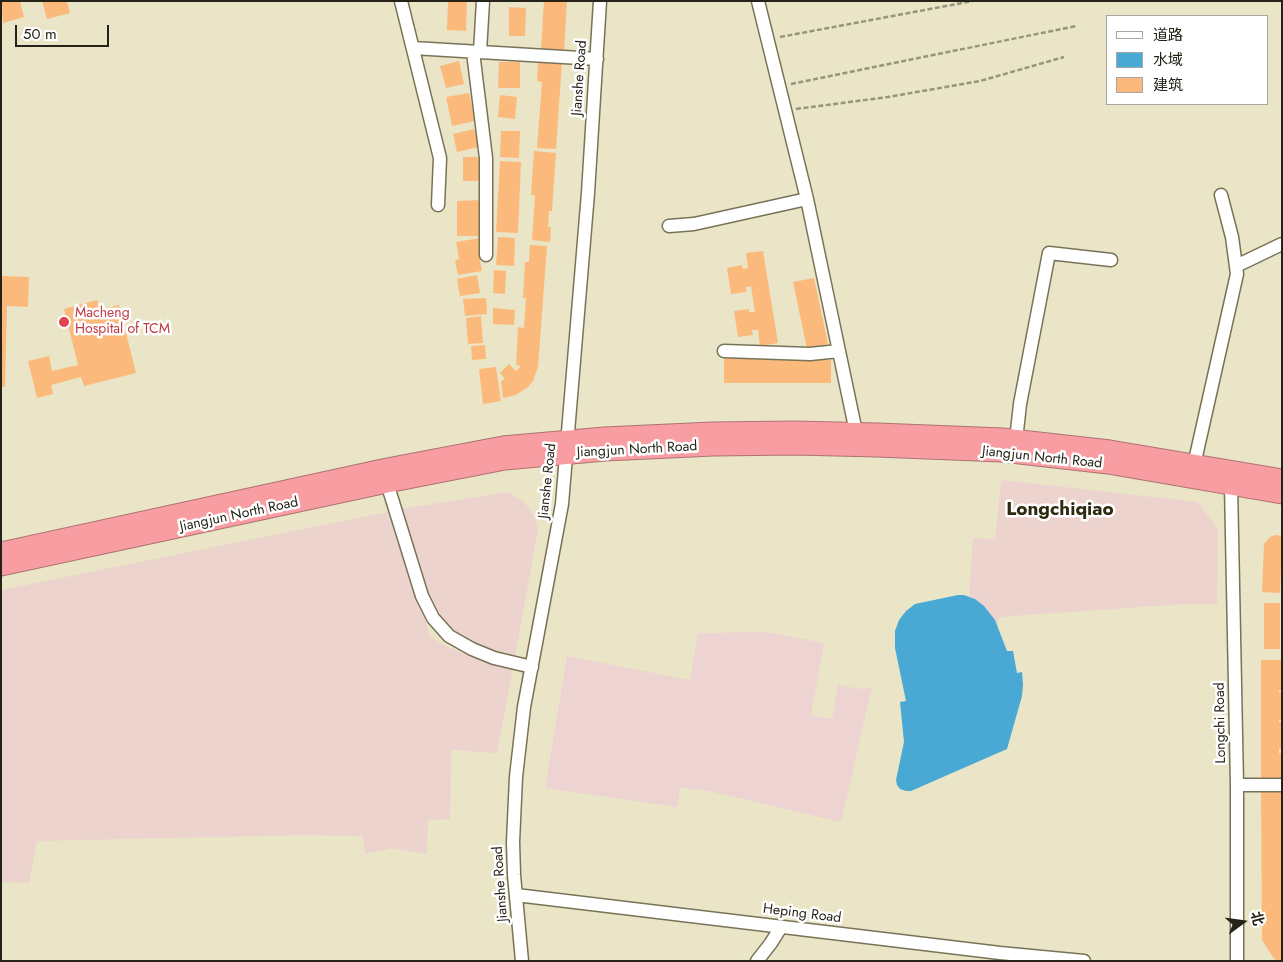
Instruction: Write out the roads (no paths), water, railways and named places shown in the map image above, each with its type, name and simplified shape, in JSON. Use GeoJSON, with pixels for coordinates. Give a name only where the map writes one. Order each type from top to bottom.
{"type":"FeatureCollection","features":[{"type":"Feature","properties":{"kind":"highway","name":"Jiangjun North Road"},"geometry":{"type":"LineString","coordinates":[[1,566],[387,483],[567,447],[712,432],[856,432],[1016,440],[1110,450],[1282,480]]}},
{"type":"Feature","properties":{"kind":"highway","name":"Jiangjun North Road"},"geometry":{"type":"LineString","coordinates":[[1,552],[387,468],[503,446],[795,446],[1002,452],[1068,459],[1282,494]]}},
{"type":"Feature","properties":{"kind":"street"},"geometry":{"type":"LineString","coordinates":[[401,1],[440,158],[438,205]]}},
{"type":"Feature","properties":{"kind":"street"},"geometry":{"type":"LineString","coordinates":[[483,1],[476,52],[486,158],[486,255]]}},
{"type":"Feature","properties":{"kind":"street","name":"Jianshe Road"},"geometry":{"type":"LineString","coordinates":[[522,961],[513,842],[516,778],[520,734],[562,504],[587,203],[600,1]]}},
{"type":"Feature","properties":{"kind":"street"},"geometry":{"type":"LineString","coordinates":[[758,1],[807,199],[856,432]]}},
{"type":"Feature","properties":{"kind":"street"},"geometry":{"type":"LineString","coordinates":[[413,48],[596,59]]}},
{"type":"Feature","properties":{"kind":"street"},"geometry":{"type":"LineString","coordinates":[[1194,465],[1238,274],[1232,238],[1221,195]]}},
{"type":"Feature","properties":{"kind":"street"},"geometry":{"type":"LineString","coordinates":[[669,226],[694,224],[807,199]]}},
{"type":"Feature","properties":{"kind":"street"},"geometry":{"type":"LineString","coordinates":[[1236,266],[1282,244]]}},
{"type":"Feature","properties":{"kind":"street"},"geometry":{"type":"LineString","coordinates":[[1016,440],[1020,404],[1049,253],[1111,260]]}},
{"type":"Feature","properties":{"kind":"street"},"geometry":{"type":"LineString","coordinates":[[724,351],[810,354],[839,350]]}},
{"type":"Feature","properties":{"kind":"street"},"geometry":{"type":"LineString","coordinates":[[387,483],[422,596],[440,627],[449,636],[472,650],[494,658],[532,667]]}},
{"type":"Feature","properties":{"kind":"street","name":"Longchi Road"},"geometry":{"type":"LineString","coordinates":[[1231,485],[1237,785],[1236,961]]}},
{"type":"Feature","properties":{"kind":"street"},"geometry":{"type":"LineString","coordinates":[[1237,785],[1282,785]]}},
{"type":"Feature","properties":{"kind":"street","name":"Heping Road"},"geometry":{"type":"LineString","coordinates":[[516,895],[1000,953],[1084,961]]}},
{"type":"Feature","properties":{"kind":"street"},"geometry":{"type":"LineString","coordinates":[[757,961],[781,927]]}},
{"type":"Feature","properties":{"kind":"water"},"geometry":{"type":"Polygon","coordinates":[[[958,595],[975,599],[984,606],[995,620],[1007,651],[1013,651],[1017,673],[1022,672],[1022,696],[1007,749],[911,791],[906,791],[900,789],[896,780],[904,742],[900,702],[906,701],[895,648],[895,631],[899,620],[915,604],[958,595]]]}},
{"type":"Feature","properties":{"kind":"place","name":"Macheng Hospital of TCM"},"geometry":{"type":"Point","coordinates":[64,322]}},
{"type":"Feature","properties":{"kind":"district","name":"Longchiqiao"},"geometry":{"type":"Point","coordinates":[1060,510]}}]}
